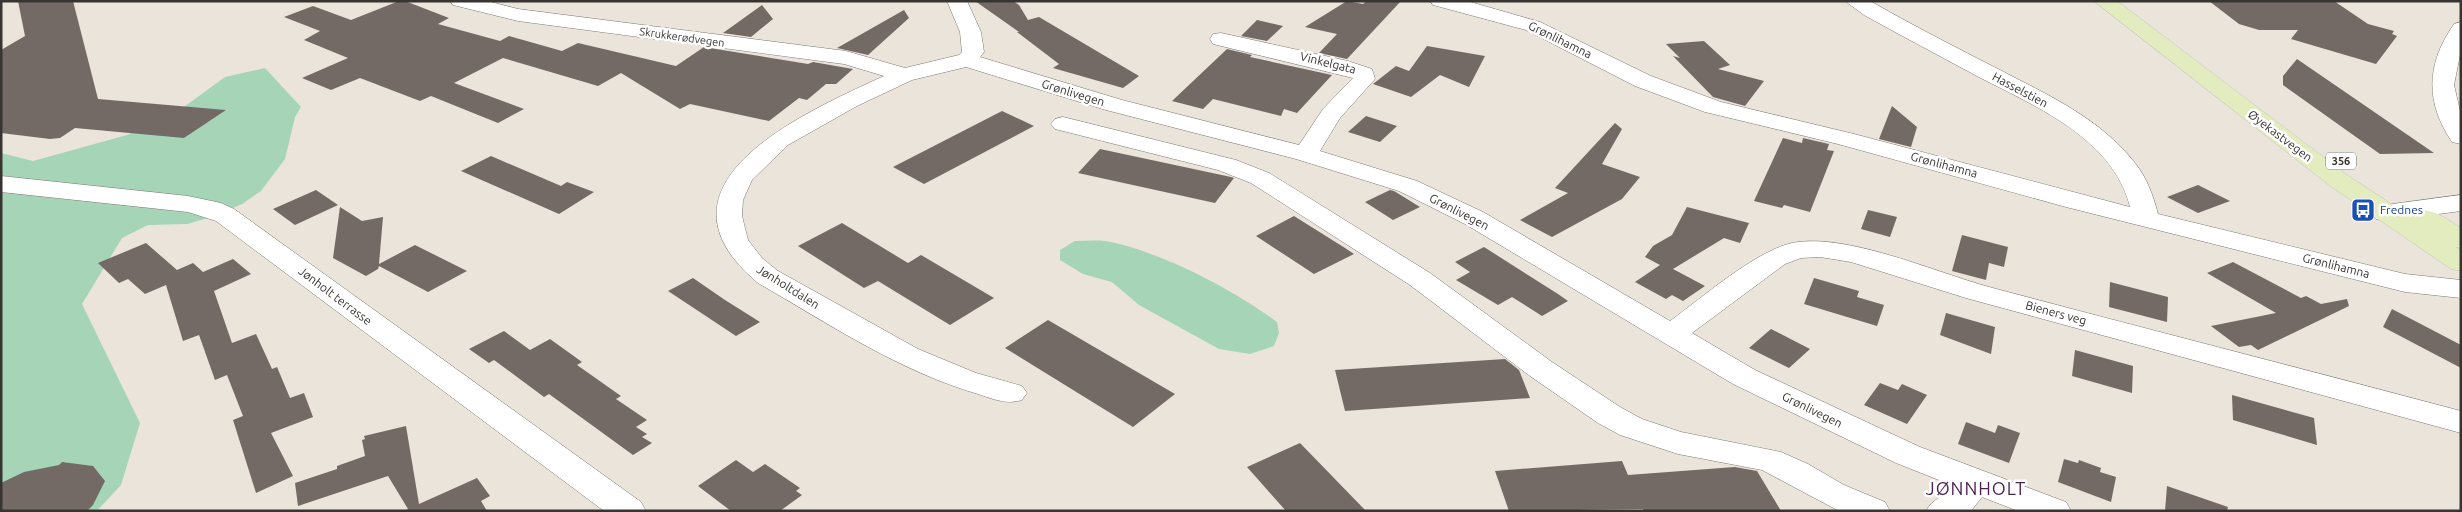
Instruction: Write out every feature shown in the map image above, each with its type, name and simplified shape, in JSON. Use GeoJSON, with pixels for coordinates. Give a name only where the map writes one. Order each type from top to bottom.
{"type":"FeatureCollection","features":[{"type":"Feature","properties":{"kind":"main road","name":"Øyekastvegen"},"geometry":{"type":"LineString","coordinates":[[2104,1],[2287,142],[2385,213],[2461,263]]}},
{"type":"Feature","properties":{"kind":"main road","name":"Øyekastvegen"},"geometry":{"type":"LineString","coordinates":[[2124,1],[2284,122],[2461,240]]}},
{"type":"Feature","properties":{"kind":"street","name":"Skrukkerødvegen"},"geometry":{"type":"LineString","coordinates":[[460,1],[518,15],[846,58],[904,75]]}},
{"type":"Feature","properties":{"kind":"street"},"geometry":{"type":"LineString","coordinates":[[957,1],[970,30],[974,46],[974,52],[967,60]]}},
{"type":"Feature","properties":{"kind":"street","name":"Grønlihamna"},"geometry":{"type":"LineString","coordinates":[[1440,1],[1506,17],[1533,26],[1643,81],[1713,107],[1845,139],[2146,218],[2405,283],[2461,289]]}},
{"type":"Feature","properties":{"kind":"street","name":"Hasselstien"},"geometry":{"type":"LineString","coordinates":[[1856,1],[2052,107],[2098,139],[2111,150],[2141,191],[2146,218]]}},
{"type":"Feature","properties":{"kind":"street"},"geometry":{"type":"LineString","coordinates":[[2461,28],[2450,48],[2446,68],[2445,103],[2461,137]]}},
{"type":"Feature","properties":{"kind":"street","name":"Vinkelgata"},"geometry":{"type":"LineString","coordinates":[[1221,39],[1339,66],[1364,74],[1364,79],[1331,114],[1304,154]]}},
{"type":"Feature","properties":{"kind":"street","name":"Jønholtdalen"},"geometry":{"type":"LineString","coordinates":[[967,60],[904,75],[870,90],[798,128],[764,152],[740,177],[733,189],[729,216],[735,240],[752,264],[768,277],[907,356],[964,380],[1011,393]]}},
{"type":"Feature","properties":{"kind":"street","name":"Grønlivegen"},"geometry":{"type":"LineString","coordinates":[[967,60],[1114,105],[1304,154],[1408,186],[1453,207],[1762,386],[1908,455],[2054,511]]}},
{"type":"Feature","properties":{"kind":"street"},"geometry":{"type":"LineString","coordinates":[[1063,124],[1227,165],[1260,178],[1420,279],[1541,369],[1609,415],[1631,427],[1678,443],[1769,460],[1796,472],[1839,497],[1873,511]]}},
{"type":"Feature","properties":{"kind":"street","name":"Jønholt terrasse"},"geometry":{"type":"LineString","coordinates":[[1,184],[188,204],[212,209],[225,215],[629,511]]}},
{"type":"Feature","properties":{"kind":"street"},"geometry":{"type":"LineString","coordinates":[[2385,213],[2461,204]]}},
{"type":"Feature","properties":{"kind":"street","name":"Bieners veg"},"geometry":{"type":"LineString","coordinates":[[1671,334],[1775,258],[1797,250],[1820,249],[1854,255],[1976,292],[2461,422]]}},
{"type":"Feature","properties":{"kind":"street"},"geometry":{"type":"LineString","coordinates":[[1943,511],[1956,506],[1968,491],[1973,480]]}},
{"type":"Feature","properties":{"kind":"green space"},"geometry":{"type":"Polygon","coordinates":[[[265,68],[301,107],[295,117],[285,159],[261,191],[242,204],[217,215],[188,224],[148,225],[122,238],[82,304],[140,423],[121,485],[97,511],[1,511],[1,153],[33,161],[127,135],[173,115],[225,77],[265,68]]]}},
{"type":"Feature","properties":{"kind":"green space"},"geometry":{"type":"Polygon","coordinates":[[[1075,241],[1105,241],[1126,246],[1171,262],[1218,285],[1277,322],[1279,333],[1274,346],[1250,354],[1219,349],[1139,305],[1112,282],[1083,274],[1060,260],[1060,250],[1075,241]]]}},
{"type":"Feature","properties":{"kind":"building"},"geometry":{"type":"Polygon","coordinates":[[[18,1],[73,1],[98,99],[226,110],[184,138],[75,128],[60,138],[50,139],[1,133],[1,50],[25,36],[18,1]]]}},
{"type":"Feature","properties":{"kind":"building"},"geometry":{"type":"Polygon","coordinates":[[[399,1],[405,1],[449,18],[438,24],[500,41],[509,36],[562,51],[578,43],[676,66],[704,47],[808,64],[813,62],[853,69],[836,84],[826,84],[807,100],[799,98],[769,121],[690,104],[680,109],[621,73],[598,86],[503,58],[454,83],[524,109],[498,123],[431,96],[420,101],[360,78],[331,90],[302,78],[348,58],[304,40],[320,31],[284,17],[313,6],[351,20],[399,1]]]}},
{"type":"Feature","properties":{"kind":"building"},"geometry":{"type":"Polygon","coordinates":[[[975,1],[1013,1],[1019,5],[1028,20],[1039,17],[1139,76],[1123,88],[1053,68],[1059,64],[1017,32],[1019,32],[975,1]]]}},
{"type":"Feature","properties":{"kind":"building"},"geometry":{"type":"Polygon","coordinates":[[[1347,1],[1363,4],[1367,1],[1401,1],[1347,59],[1319,53],[1337,34],[1305,27],[1347,1]]]}},
{"type":"Feature","properties":{"kind":"building"},"geometry":{"type":"Polygon","coordinates":[[[2209,1],[2334,1],[2368,24],[2394,31],[2392,34],[2397,36],[2376,64],[2291,39],[2298,30],[2259,30],[2239,24],[2209,1]]]}},
{"type":"Feature","properties":{"kind":"building"},"geometry":{"type":"Polygon","coordinates":[[[762,5],[773,19],[751,37],[723,33],[762,5]]]}},
{"type":"Feature","properties":{"kind":"building"},"geometry":{"type":"Polygon","coordinates":[[[904,10],[909,18],[868,55],[837,48],[904,10]]]}},
{"type":"Feature","properties":{"kind":"building"},"geometry":{"type":"Polygon","coordinates":[[[1257,20],[1283,26],[1267,41],[1241,36],[1257,20]]]}},
{"type":"Feature","properties":{"kind":"building"},"geometry":{"type":"Polygon","coordinates":[[[1704,41],[1730,65],[1718,69],[1764,81],[1745,106],[1713,97],[1673,56],[1680,58],[1666,44],[1704,41]]]}},
{"type":"Feature","properties":{"kind":"building"},"geometry":{"type":"Polygon","coordinates":[[[1427,46],[1485,56],[1469,87],[1440,75],[1411,97],[1373,84],[1396,66],[1409,71],[1427,46]]]}},
{"type":"Feature","properties":{"kind":"building"},"geometry":{"type":"Polygon","coordinates":[[[1227,49],[1252,55],[1250,57],[1332,75],[1297,113],[1284,109],[1281,116],[1213,99],[1203,109],[1172,101],[1227,49]]]}},
{"type":"Feature","properties":{"kind":"building"},"geometry":{"type":"Polygon","coordinates":[[[2297,59],[2434,153],[2380,154],[2283,85],[2283,76],[2297,59]]]}},
{"type":"Feature","properties":{"kind":"building"},"geometry":{"type":"Polygon","coordinates":[[[1892,106],[1917,127],[1911,147],[1879,139],[1892,106]]]}},
{"type":"Feature","properties":{"kind":"building"},"geometry":{"type":"Polygon","coordinates":[[[1002,111],[1034,126],[924,184],[893,167],[1002,111]]]}},
{"type":"Feature","properties":{"kind":"building"},"geometry":{"type":"Polygon","coordinates":[[[1366,116],[1397,126],[1380,142],[1348,132],[1366,116]]]}},
{"type":"Feature","properties":{"kind":"building"},"geometry":{"type":"Polygon","coordinates":[[[1615,123],[1622,129],[1602,164],[1640,177],[1622,199],[1552,237],[1520,220],[1568,193],[1555,188],[1615,123]]]}},
{"type":"Feature","properties":{"kind":"building"},"geometry":{"type":"Polygon","coordinates":[[[1783,138],[1802,143],[1803,138],[1829,144],[1827,150],[1834,151],[1810,212],[1784,205],[1782,208],[1754,201],[1783,138]]]}},
{"type":"Feature","properties":{"kind":"building"},"geometry":{"type":"Polygon","coordinates":[[[1100,149],[1234,178],[1215,203],[1078,173],[1100,149]]]}},
{"type":"Feature","properties":{"kind":"building"},"geometry":{"type":"Polygon","coordinates":[[[491,156],[561,186],[567,182],[594,192],[559,214],[461,171],[491,156]]]}},
{"type":"Feature","properties":{"kind":"building"},"geometry":{"type":"Polygon","coordinates":[[[2198,185],[2230,201],[2198,213],[2167,197],[2198,185]]]}},
{"type":"Feature","properties":{"kind":"building"},"geometry":{"type":"Polygon","coordinates":[[[316,190],[338,205],[295,225],[273,209],[316,190]]]}},
{"type":"Feature","properties":{"kind":"building"},"geometry":{"type":"Polygon","coordinates":[[[1390,190],[1420,207],[1393,220],[1365,202],[1390,190]]]}},
{"type":"Feature","properties":{"kind":"building"},"geometry":{"type":"Polygon","coordinates":[[[340,207],[362,221],[383,217],[379,264],[415,245],[467,271],[428,292],[379,266],[378,269],[366,276],[333,258],[340,207]]]}},
{"type":"Feature","properties":{"kind":"building"},"geometry":{"type":"Polygon","coordinates":[[[1687,207],[1749,223],[1740,243],[1724,238],[1673,269],[1705,286],[1683,301],[1672,295],[1666,299],[1635,282],[1660,265],[1645,257],[1653,246],[1672,235],[1687,207]]]}},
{"type":"Feature","properties":{"kind":"building"},"geometry":{"type":"Polygon","coordinates":[[[1868,210],[1897,217],[1890,237],[1861,229],[1868,210]]]}},
{"type":"Feature","properties":{"kind":"building"},"geometry":{"type":"Polygon","coordinates":[[[1294,216],[1354,254],[1314,274],[1256,236],[1294,216]]]}},
{"type":"Feature","properties":{"kind":"building"},"geometry":{"type":"Polygon","coordinates":[[[842,223],[908,263],[921,255],[994,298],[950,325],[878,281],[864,288],[798,246],[842,223]]]}},
{"type":"Feature","properties":{"kind":"building"},"geometry":{"type":"Polygon","coordinates":[[[1962,235],[2008,247],[2004,267],[1989,263],[1986,280],[1952,271],[1962,235]]]}},
{"type":"Feature","properties":{"kind":"building"},"geometry":{"type":"Polygon","coordinates":[[[146,243],[177,270],[193,263],[203,272],[233,259],[251,274],[214,291],[232,343],[256,334],[272,369],[277,367],[290,398],[304,393],[313,417],[271,433],[293,476],[256,493],[233,420],[243,416],[227,375],[215,380],[199,335],[183,341],[166,285],[145,294],[128,279],[119,283],[98,263],[146,243]]]}},
{"type":"Feature","properties":{"kind":"building"},"geometry":{"type":"Polygon","coordinates":[[[1484,247],[1568,301],[1542,316],[1512,297],[1498,305],[1456,280],[1470,272],[1455,262],[1484,247]]]}},
{"type":"Feature","properties":{"kind":"building"},"geometry":{"type":"Polygon","coordinates":[[[2233,262],[2301,298],[2306,296],[2321,304],[2347,299],[2349,306],[2258,350],[2251,345],[2239,347],[2211,326],[2276,313],[2207,273],[2233,262]]]}},
{"type":"Feature","properties":{"kind":"building"},"geometry":{"type":"Polygon","coordinates":[[[693,278],[760,322],[736,336],[668,291],[693,278]]]}},
{"type":"Feature","properties":{"kind":"building"},"geometry":{"type":"Polygon","coordinates":[[[1814,278],[1859,291],[1857,297],[1884,305],[1877,326],[1804,304],[1814,278]]]}},
{"type":"Feature","properties":{"kind":"building"},"geometry":{"type":"Polygon","coordinates":[[[2110,282],[2168,297],[2167,322],[2109,307],[2110,282]]]}},
{"type":"Feature","properties":{"kind":"building"},"geometry":{"type":"Polygon","coordinates":[[[2392,309],[2461,345],[2461,368],[2383,327],[2392,309]]]}},
{"type":"Feature","properties":{"kind":"building"},"geometry":{"type":"Polygon","coordinates":[[[1946,313],[1995,327],[1991,354],[1940,335],[1946,313]]]}},
{"type":"Feature","properties":{"kind":"building"},"geometry":{"type":"Polygon","coordinates":[[[1048,320],[1175,394],[1133,427],[1005,348],[1048,320]]]}},
{"type":"Feature","properties":{"kind":"building"},"geometry":{"type":"Polygon","coordinates":[[[1771,329],[1810,349],[1789,368],[1749,348],[1771,329]]]}},
{"type":"Feature","properties":{"kind":"building"},"geometry":{"type":"Polygon","coordinates":[[[504,331],[530,350],[550,339],[582,362],[577,365],[621,396],[616,399],[647,420],[636,427],[647,434],[642,437],[652,443],[633,455],[549,394],[544,397],[494,360],[489,363],[469,349],[504,331]]]}},
{"type":"Feature","properties":{"kind":"building"},"geometry":{"type":"Polygon","coordinates":[[[2075,350],[2133,366],[2132,393],[2072,376],[2075,350]]]}},
{"type":"Feature","properties":{"kind":"building"},"geometry":{"type":"Polygon","coordinates":[[[1505,359],[1519,370],[1530,398],[1345,411],[1335,370],[1505,359]]]}},
{"type":"Feature","properties":{"kind":"building"},"geometry":{"type":"Polygon","coordinates":[[[1880,383],[1898,390],[1902,384],[1927,395],[1907,424],[1864,405],[1880,383]]]}},
{"type":"Feature","properties":{"kind":"building"},"geometry":{"type":"Polygon","coordinates":[[[2232,395],[2314,418],[2317,445],[2233,420],[2232,395]]]}},
{"type":"Feature","properties":{"kind":"building"},"geometry":{"type":"Polygon","coordinates":[[[1966,422],[1995,433],[1998,425],[2020,433],[2009,463],[1958,444],[1966,422]]]}},
{"type":"Feature","properties":{"kind":"building"},"geometry":{"type":"Polygon","coordinates":[[[406,426],[419,504],[477,478],[490,496],[481,501],[487,511],[405,511],[408,509],[388,476],[298,506],[295,483],[337,469],[337,466],[365,456],[362,440],[365,439],[364,436],[406,426]]]}},
{"type":"Feature","properties":{"kind":"building"},"geometry":{"type":"Polygon","coordinates":[[[1300,443],[1366,511],[1286,511],[1247,467],[1300,443]]]}},
{"type":"Feature","properties":{"kind":"building"},"geometry":{"type":"Polygon","coordinates":[[[2064,459],[2078,463],[2079,460],[2101,468],[2100,472],[2116,477],[2111,502],[2058,482],[2064,459]]]}},
{"type":"Feature","properties":{"kind":"building"},"geometry":{"type":"Polygon","coordinates":[[[736,460],[753,472],[765,464],[800,488],[796,491],[802,495],[780,511],[731,511],[698,486],[736,460]]]}},
{"type":"Feature","properties":{"kind":"building"},"geometry":{"type":"Polygon","coordinates":[[[1622,461],[1628,475],[1735,467],[1757,471],[1781,511],[1644,511],[1643,509],[1509,511],[1495,471],[1622,461]]]}},
{"type":"Feature","properties":{"kind":"building"},"geometry":{"type":"Polygon","coordinates":[[[62,462],[93,466],[105,481],[93,505],[87,511],[1,511],[1,483],[24,472],[59,465],[62,462]]]}},
{"type":"Feature","properties":{"kind":"building"},"geometry":{"type":"Polygon","coordinates":[[[2167,486],[2228,507],[2227,511],[2165,511],[2167,486]]]}},
{"type":"Feature","properties":{"kind":"place","name":"Frednes"},"geometry":{"type":"Point","coordinates":[2363,210]}},
{"type":"Feature","properties":{"kind":"district","name":"JØNNHOLT"},"geometry":{"type":"Point","coordinates":[1976,489]}}]}
